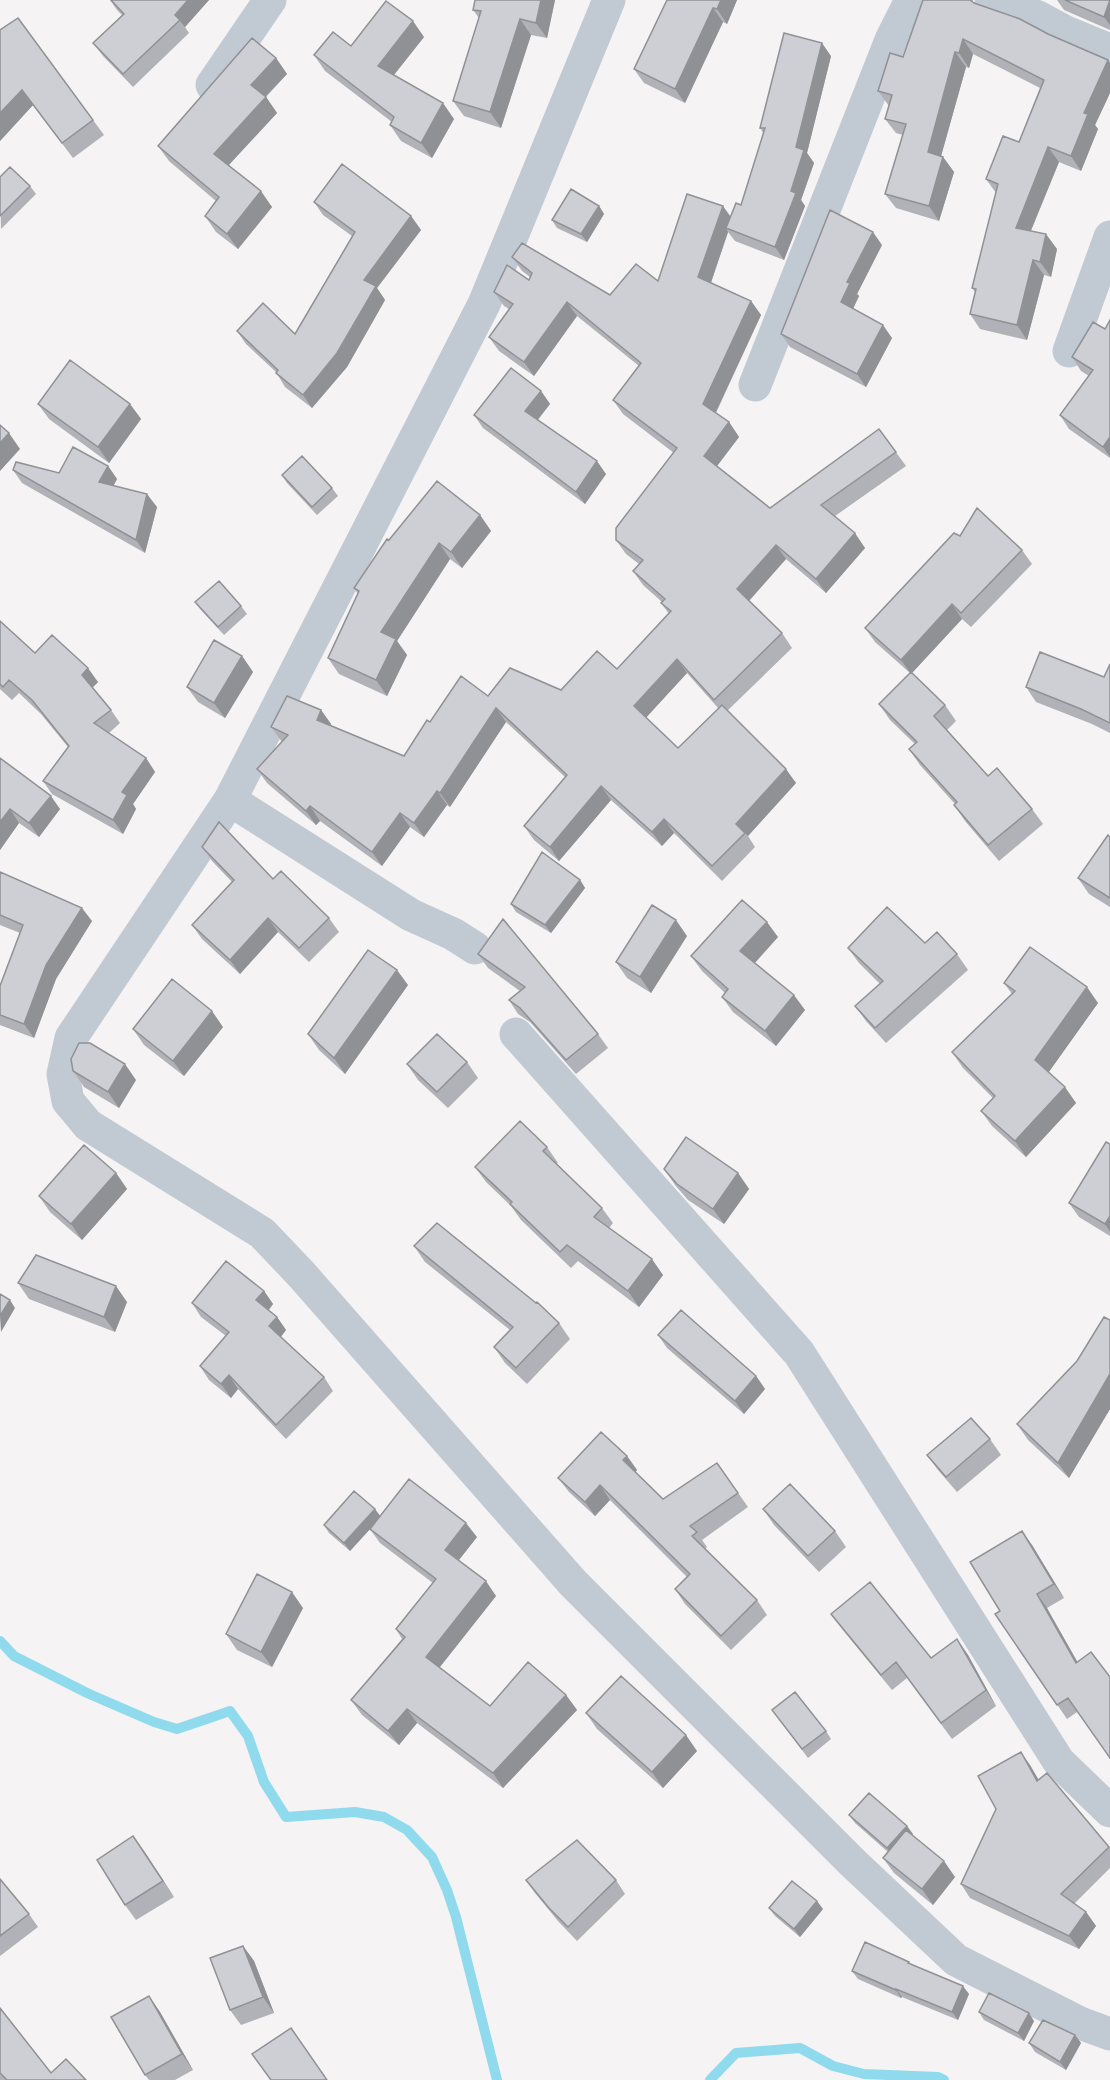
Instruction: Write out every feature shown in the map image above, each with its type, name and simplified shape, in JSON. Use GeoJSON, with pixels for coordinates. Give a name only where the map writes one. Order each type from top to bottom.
{"type":"FeatureCollection","features":[{"type":"Feature","properties":{"kind":"street"},"geometry":{"type":"LineString","coordinates":[[212,85],[270,0]]}},
{"type":"Feature","properties":{"kind":"street"},"geometry":{"type":"LineString","coordinates":[[609,0],[484,304],[230,800],[71,1038],[63,1074],[68,1101],[88,1125],[262,1233],[310,1283],[573,1583],[854,1863],[956,1960],[1080,2024],[1110,2034]]}},
{"type":"Feature","properties":{"kind":"street"},"geometry":{"type":"LineString","coordinates":[[755,385],[886,51],[911,0]]}},
{"type":"Feature","properties":{"kind":"street"},"geometry":{"type":"LineString","coordinates":[[991,0],[1038,17],[1066,32],[1110,50]]}},
{"type":"Feature","properties":{"kind":"street"},"geometry":{"type":"LineString","coordinates":[[1069,351],[1110,237]]}},
{"type":"Feature","properties":{"kind":"street"},"geometry":{"type":"LineString","coordinates":[[230,800],[411,915],[453,934],[475,948]]}},
{"type":"Feature","properties":{"kind":"street"},"geometry":{"type":"LineString","coordinates":[[516,1034],[800,1353],[1059,1762],[1110,1811]]}},
{"type":"Feature","properties":{"kind":"building"},"geometry":{"type":"Polygon","coordinates":[[[111,0],[188,0],[175,15],[180,20],[123,74],[93,43],[124,14],[111,0]]]}},
{"type":"Feature","properties":{"kind":"building"},"geometry":{"type":"Polygon","coordinates":[[[475,0],[541,0],[536,23],[520,19],[490,112],[453,101],[481,11],[473,10],[475,0]]]}},
{"type":"Feature","properties":{"kind":"building"},"geometry":{"type":"Polygon","coordinates":[[[667,0],[721,0],[717,9],[713,8],[675,89],[634,69],[667,0]]]}},
{"type":"Feature","properties":{"kind":"building"},"geometry":{"type":"Polygon","coordinates":[[[923,0],[970,0],[1020,19],[1108,60],[1084,113],[1088,114],[1071,156],[1048,147],[1016,228],[1046,234],[1040,262],[1033,260],[1017,325],[970,314],[976,289],[972,288],[998,184],[986,179],[1003,136],[1019,142],[1044,80],[963,39],[959,53],[955,52],[928,152],[943,157],[929,206],[885,194],[906,124],[885,119],[892,95],[878,91],[890,53],[903,57],[923,0]]]}},
{"type":"Feature","properties":{"kind":"building"},"geometry":{"type":"Polygon","coordinates":[[[1065,0],[1110,0],[1104,17],[1065,0]]]}},
{"type":"Feature","properties":{"kind":"building"},"geometry":{"type":"Polygon","coordinates":[[[386,1],[413,21],[378,66],[443,103],[421,143],[390,125],[394,117],[314,55],[333,32],[351,46],[386,1]]]}},
{"type":"Feature","properties":{"kind":"building"},"geometry":{"type":"Polygon","coordinates":[[[18,18],[93,120],[62,143],[22,90],[0,113],[0,30],[18,18]]]}},
{"type":"Feature","properties":{"kind":"building"},"geometry":{"type":"Polygon","coordinates":[[[784,33],[822,43],[796,147],[804,150],[791,191],[796,193],[775,247],[726,228],[736,203],[741,205],[765,128],[760,128],[784,33]]]}},
{"type":"Feature","properties":{"kind":"building"},"geometry":{"type":"Polygon","coordinates":[[[252,38],[276,58],[251,85],[266,97],[214,154],[261,191],[227,234],[205,216],[219,197],[158,146],[252,38]]]}},
{"type":"Feature","properties":{"kind":"building"},"geometry":{"type":"Polygon","coordinates":[[[342,164],[411,216],[364,280],[376,286],[337,353],[303,395],[276,373],[278,370],[237,331],[263,303],[295,334],[355,232],[314,202],[342,164]]]}},
{"type":"Feature","properties":{"kind":"building"},"geometry":{"type":"Polygon","coordinates":[[[10,167],[30,186],[0,216],[0,177],[10,167]]]}},
{"type":"Feature","properties":{"kind":"building"},"geometry":{"type":"Polygon","coordinates":[[[571,189],[599,206],[581,234],[552,220],[571,189]]]}},
{"type":"Feature","properties":{"kind":"building"},"geometry":{"type":"Polygon","coordinates":[[[687,194],[723,206],[698,277],[751,301],[703,404],[729,422],[704,456],[770,508],[879,429],[896,452],[821,505],[855,533],[816,579],[776,545],[737,589],[782,633],[714,700],[677,659],[634,706],[678,748],[722,705],[786,769],[736,824],[745,833],[712,866],[664,819],[652,832],[601,786],[550,847],[524,826],[567,775],[496,708],[440,793],[437,791],[414,823],[400,813],[372,852],[310,806],[306,811],[257,769],[288,735],[271,727],[287,696],[321,710],[317,720],[404,756],[427,720],[430,722],[461,676],[488,696],[510,668],[561,690],[597,651],[617,669],[671,611],[661,603],[665,599],[633,571],[643,560],[616,540],[616,528],[677,448],[613,400],[641,363],[567,302],[524,362],[489,337],[513,304],[494,292],[507,265],[529,280],[532,273],[512,257],[522,243],[610,295],[636,264],[658,281],[687,194]]]}},
{"type":"Feature","properties":{"kind":"building"},"geometry":{"type":"Polygon","coordinates":[[[830,210],[873,232],[847,282],[850,283],[841,302],[883,325],[857,374],[781,334],[830,210]]]}},
{"type":"Feature","properties":{"kind":"building"},"geometry":{"type":"Polygon","coordinates":[[[1110,320],[1110,437],[1103,447],[1060,415],[1093,370],[1072,357],[1093,322],[1105,329],[1110,320]]]}},
{"type":"Feature","properties":{"kind":"building"},"geometry":{"type":"Polygon","coordinates":[[[70,360],[130,404],[98,447],[38,404],[70,360]]]}},
{"type":"Feature","properties":{"kind":"building"},"geometry":{"type":"Polygon","coordinates":[[[511,368],[541,391],[525,411],[597,461],[576,492],[474,415],[511,368]]]}},
{"type":"Feature","properties":{"kind":"building"},"geometry":{"type":"Polygon","coordinates":[[[0,425],[9,433],[0,443],[0,425]]]}},
{"type":"Feature","properties":{"kind":"building"},"geometry":{"type":"Polygon","coordinates":[[[73,447],[108,466],[99,482],[147,494],[136,540],[13,470],[16,462],[59,473],[73,447]]]}},
{"type":"Feature","properties":{"kind":"building"},"geometry":{"type":"Polygon","coordinates":[[[302,456],[332,488],[312,507],[282,475],[302,456]]]}},
{"type":"Feature","properties":{"kind":"building"},"geometry":{"type":"Polygon","coordinates":[[[437,481],[480,515],[451,552],[439,543],[381,632],[396,639],[376,680],[328,658],[359,591],[354,588],[387,539],[389,540],[437,481]]]}},
{"type":"Feature","properties":{"kind":"building"},"geometry":{"type":"Polygon","coordinates":[[[977,508],[1022,550],[961,613],[952,604],[901,660],[865,628],[954,533],[960,536],[977,508]]]}},
{"type":"Feature","properties":{"kind":"building"},"geometry":{"type":"Polygon","coordinates":[[[219,581],[241,606],[218,627],[195,602],[219,581]]]}},
{"type":"Feature","properties":{"kind":"building"},"geometry":{"type":"Polygon","coordinates":[[[0,621],[35,653],[52,635],[88,668],[82,675],[111,710],[94,723],[146,758],[122,792],[127,795],[113,820],[43,781],[69,746],[32,700],[9,680],[3,687],[0,684],[0,621]]]}},
{"type":"Feature","properties":{"kind":"building"},"geometry":{"type":"Polygon","coordinates":[[[214,640],[242,656],[214,703],[187,687],[214,640]]]}},
{"type":"Feature","properties":{"kind":"building"},"geometry":{"type":"Polygon","coordinates":[[[1040,652],[1104,677],[1110,664],[1110,723],[1026,687],[1040,652]]]}},
{"type":"Feature","properties":{"kind":"building"},"geometry":{"type":"Polygon","coordinates":[[[911,672],[945,705],[934,716],[988,776],[997,768],[1032,809],[988,845],[954,805],[957,802],[909,749],[917,742],[879,704],[911,672]]]}},
{"type":"Feature","properties":{"kind":"building"},"geometry":{"type":"Polygon","coordinates":[[[0,758],[51,796],[29,823],[10,809],[0,822],[0,758]]]}},
{"type":"Feature","properties":{"kind":"building"},"geometry":{"type":"Polygon","coordinates":[[[219,822],[273,879],[281,871],[329,918],[299,948],[268,918],[230,960],[192,925],[234,880],[202,847],[219,822]]]}},
{"type":"Feature","properties":{"kind":"building"},"geometry":{"type":"Polygon","coordinates":[[[1108,835],[1110,837],[1110,898],[1078,878],[1108,835]]]}},
{"type":"Feature","properties":{"kind":"building"},"geometry":{"type":"Polygon","coordinates":[[[542,852],[580,880],[545,925],[511,904],[542,852]]]}},
{"type":"Feature","properties":{"kind":"building"},"geometry":{"type":"Polygon","coordinates":[[[0,872],[82,908],[46,965],[24,1024],[0,1015],[0,986],[23,925],[0,915],[0,872]]]}},
{"type":"Feature","properties":{"kind":"building"},"geometry":{"type":"Polygon","coordinates":[[[742,900],[767,922],[740,951],[794,995],[765,1031],[722,997],[728,989],[691,956],[742,900]]]}},
{"type":"Feature","properties":{"kind":"building"},"geometry":{"type":"Polygon","coordinates":[[[652,905],[676,920],[640,977],[616,962],[652,905]]]}},
{"type":"Feature","properties":{"kind":"building"},"geometry":{"type":"Polygon","coordinates":[[[887,907],[925,943],[937,932],[957,954],[875,1028],[855,1006],[883,981],[848,948],[887,907]]]}},
{"type":"Feature","properties":{"kind":"building"},"geometry":{"type":"Polygon","coordinates":[[[503,919],[598,1034],[566,1060],[520,1008],[509,1000],[525,987],[478,954],[503,919]]]}},
{"type":"Feature","properties":{"kind":"building"},"geometry":{"type":"Polygon","coordinates":[[[1030,947],[1087,987],[1035,1060],[1065,1087],[1015,1141],[981,1111],[995,1096],[952,1052],[1015,991],[1004,983],[1030,947]]]}},
{"type":"Feature","properties":{"kind":"building"},"geometry":{"type":"Polygon","coordinates":[[[368,950],[397,970],[334,1058],[308,1034],[368,950]]]}},
{"type":"Feature","properties":{"kind":"building"},"geometry":{"type":"Polygon","coordinates":[[[172,979],[212,1011],[173,1061],[133,1029],[172,979]]]}},
{"type":"Feature","properties":{"kind":"building"},"geometry":{"type":"Polygon","coordinates":[[[437,1034],[467,1062],[437,1092],[407,1064],[437,1034]]]}},
{"type":"Feature","properties":{"kind":"building"},"geometry":{"type":"Polygon","coordinates":[[[79,1043],[90,1043],[125,1064],[108,1092],[73,1071],[71,1059],[79,1043]]]}},
{"type":"Feature","properties":{"kind":"building"},"geometry":{"type":"Polygon","coordinates":[[[520,1121],[547,1147],[543,1151],[602,1208],[594,1217],[652,1259],[628,1291],[567,1245],[560,1252],[475,1167],[520,1121]]]}},
{"type":"Feature","properties":{"kind":"building"},"geometry":{"type":"Polygon","coordinates":[[[686,1137],[738,1173],[713,1209],[677,1184],[664,1169],[686,1137]]]}},
{"type":"Feature","properties":{"kind":"building"},"geometry":{"type":"Polygon","coordinates":[[[1106,1142],[1110,1144],[1110,1216],[1105,1224],[1069,1203],[1106,1142]]]}},
{"type":"Feature","properties":{"kind":"building"},"geometry":{"type":"Polygon","coordinates":[[[84,1145],[116,1173],[71,1224],[39,1196],[84,1145]]]}},
{"type":"Feature","properties":{"kind":"building"},"geometry":{"type":"Polygon","coordinates":[[[437,1223],[537,1302],[559,1323],[516,1368],[494,1347],[513,1327],[414,1246],[437,1223]]]}},
{"type":"Feature","properties":{"kind":"building"},"geometry":{"type":"Polygon","coordinates":[[[36,1255],[116,1286],[104,1317],[18,1283],[36,1255]]]}},
{"type":"Feature","properties":{"kind":"building"},"geometry":{"type":"Polygon","coordinates":[[[226,1261],[264,1291],[256,1300],[277,1317],[269,1326],[324,1377],[276,1425],[229,1375],[221,1384],[200,1366],[229,1332],[192,1303],[226,1261]]]}},
{"type":"Feature","properties":{"kind":"building"},"geometry":{"type":"Polygon","coordinates":[[[0,1294],[10,1300],[0,1316],[0,1294]]]}},
{"type":"Feature","properties":{"kind":"building"},"geometry":{"type":"Polygon","coordinates":[[[681,1310],[756,1376],[735,1401],[658,1335],[681,1310]]]}},
{"type":"Feature","properties":{"kind":"building"},"geometry":{"type":"Polygon","coordinates":[[[1104,1317],[1110,1320],[1110,1374],[1058,1463],[1017,1424],[1077,1361],[1104,1317]]]}},
{"type":"Feature","properties":{"kind":"building"},"geometry":{"type":"Polygon","coordinates":[[[971,1418],[990,1439],[946,1477],[927,1455],[971,1418]]]}},
{"type":"Feature","properties":{"kind":"building"},"geometry":{"type":"Polygon","coordinates":[[[601,1432],[627,1456],[623,1460],[663,1499],[717,1463],[738,1493],[690,1526],[697,1532],[692,1536],[757,1600],[721,1636],[675,1589],[690,1574],[600,1485],[585,1502],[558,1478],[601,1432]]]}},
{"type":"Feature","properties":{"kind":"building"},"geometry":{"type":"Polygon","coordinates":[[[409,1479],[466,1523],[445,1550],[486,1581],[426,1657],[490,1706],[528,1662],[566,1695],[493,1773],[407,1709],[388,1731],[351,1700],[405,1637],[396,1629],[436,1579],[370,1529],[409,1479]]]}},
{"type":"Feature","properties":{"kind":"building"},"geometry":{"type":"Polygon","coordinates":[[[790,1484],[835,1531],[808,1556],[763,1509],[790,1484]]]}},
{"type":"Feature","properties":{"kind":"building"},"geometry":{"type":"Polygon","coordinates":[[[354,1491],[375,1509],[344,1543],[324,1525],[354,1491]]]}},
{"type":"Feature","properties":{"kind":"building"},"geometry":{"type":"Polygon","coordinates":[[[1022,1531],[1054,1584],[1037,1594],[1076,1663],[1091,1652],[1110,1677],[1110,1758],[1068,1698],[1057,1705],[995,1614],[1000,1611],[970,1562],[1022,1531]]]}},
{"type":"Feature","properties":{"kind":"building"},"geometry":{"type":"Polygon","coordinates":[[[257,1574],[292,1592],[261,1652],[226,1634],[257,1574]]]}},
{"type":"Feature","properties":{"kind":"building"},"geometry":{"type":"Polygon","coordinates":[[[870,1582],[931,1658],[957,1639],[986,1690],[941,1723],[896,1662],[881,1675],[831,1614],[870,1582]]]}},
{"type":"Feature","properties":{"kind":"building"},"geometry":{"type":"Polygon","coordinates":[[[621,1676],[686,1735],[652,1772],[586,1713],[621,1676]]]}},
{"type":"Feature","properties":{"kind":"building"},"geometry":{"type":"Polygon","coordinates":[[[795,1692],[826,1731],[802,1749],[772,1710],[795,1692]]]}},
{"type":"Feature","properties":{"kind":"building"},"geometry":{"type":"Polygon","coordinates":[[[1021,1752],[1037,1781],[1047,1773],[1109,1847],[1061,1894],[1086,1912],[1069,1936],[961,1884],[996,1809],[978,1776],[1021,1752]]]}},
{"type":"Feature","properties":{"kind":"building"},"geometry":{"type":"Polygon","coordinates":[[[869,1793],[907,1826],[887,1848],[849,1815],[869,1793]]]}},
{"type":"Feature","properties":{"kind":"building"},"geometry":{"type":"Polygon","coordinates":[[[906,1830],[944,1861],[922,1889],[883,1858],[906,1830]]]}},
{"type":"Feature","properties":{"kind":"building"},"geometry":{"type":"Polygon","coordinates":[[[133,1836],[163,1881],[125,1905],[97,1860],[133,1836]]]}},
{"type":"Feature","properties":{"kind":"building"},"geometry":{"type":"Polygon","coordinates":[[[577,1840],[616,1880],[568,1927],[526,1880],[577,1840]]]}},
{"type":"Feature","properties":{"kind":"building"},"geometry":{"type":"Polygon","coordinates":[[[0,1879],[29,1914],[0,1936],[0,1879]]]}},
{"type":"Feature","properties":{"kind":"building"},"geometry":{"type":"Polygon","coordinates":[[[792,1881],[817,1901],[794,1929],[769,1908],[792,1881]]]}},
{"type":"Feature","properties":{"kind":"building"},"geometry":{"type":"Polygon","coordinates":[[[865,1942],[963,1986],[952,2012],[852,1971],[865,1942]]]}},
{"type":"Feature","properties":{"kind":"building"},"geometry":{"type":"Polygon","coordinates":[[[243,1946],[263,1997],[230,2010],[210,1958],[243,1946]]]}},
{"type":"Feature","properties":{"kind":"building"},"geometry":{"type":"Polygon","coordinates":[[[989,1993],[1029,2013],[1018,2033],[979,2012],[989,1993]]]}},
{"type":"Feature","properties":{"kind":"building"},"geometry":{"type":"Polygon","coordinates":[[[149,1996],[182,2054],[145,2075],[111,2017],[149,1996]]]}},
{"type":"Feature","properties":{"kind":"building"},"geometry":{"type":"Polygon","coordinates":[[[0,2008],[51,2073],[66,2059],[86,2080],[7,2080],[0,2073],[0,2008]]]}},
{"type":"Feature","properties":{"kind":"building"},"geometry":{"type":"Polygon","coordinates":[[[1043,2020],[1075,2035],[1060,2062],[1029,2043],[1043,2020]]]}},
{"type":"Feature","properties":{"kind":"building"},"geometry":{"type":"Polygon","coordinates":[[[291,2028],[327,2080],[271,2080],[252,2054],[291,2028]]]}},
{"type":"Feature","properties":{"kind":"waterway"},"geometry":{"type":"LineString","coordinates":[[0,1641],[14,1656],[87,1693],[154,1722],[177,1729],[230,1711],[248,1736],[264,1782],[286,1817],[355,1812],[384,1817],[407,1830],[432,1857],[447,1890],[456,1917],[497,2080]]}},
{"type":"Feature","properties":{"kind":"waterway"},"geometry":{"type":"LineString","coordinates":[[710,2080],[736,2053],[800,2048],[833,2066],[864,2074],[938,2077],[944,2080]]}}]}
